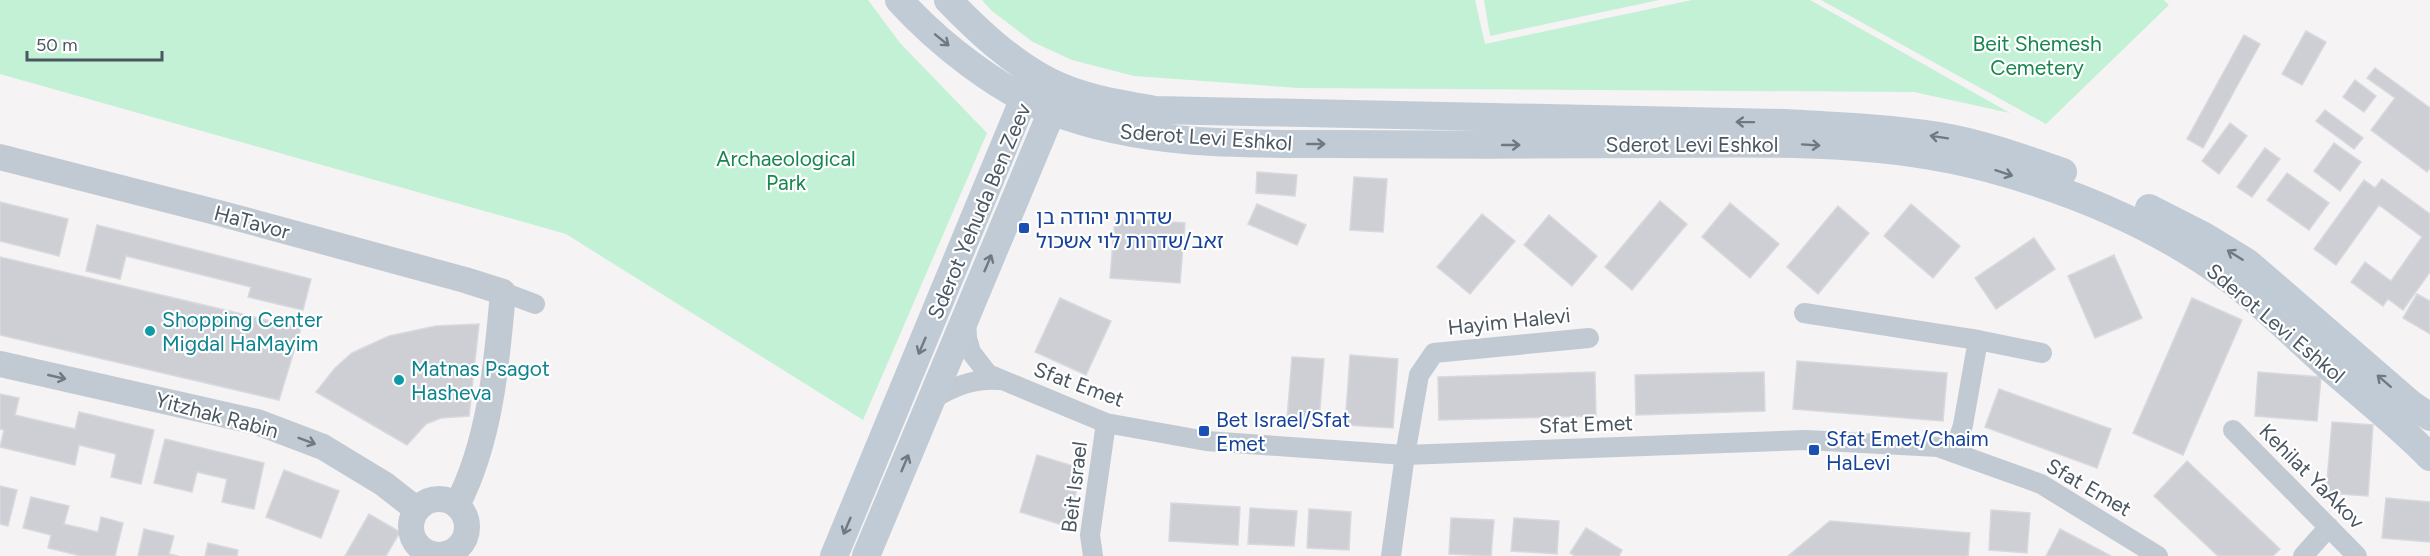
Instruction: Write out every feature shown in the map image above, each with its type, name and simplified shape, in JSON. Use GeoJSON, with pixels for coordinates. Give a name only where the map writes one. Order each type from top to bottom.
{"type":"FeatureCollection","features":[{"type":"Feature","properties":{"kind":"main road","name":"Sderot Levi Eshkol"},"geometry":{"type":"LineString","coordinates":[[899,0],[957,52],[1024,98],[1052,111],[1113,130],[1152,137],[1210,141],[1450,145],[1781,143],[1876,149],[1940,158],[1987,168],[2072,195],[2114,212],[2158,233],[2192,253],[2232,281],[2430,457]]}},
{"type":"Feature","properties":{"kind":"main road","name":"Sderot Levi Eshkol"},"geometry":{"type":"LineString","coordinates":[[948,0],[997,47],[1050,82],[1089,96],[1156,110],[1784,123],[1941,136],[1988,147],[2082,178],[2123,195],[2204,236],[2248,263],[2411,404],[2430,417]]}},
{"type":"Feature","properties":{"kind":"main road","name":"Sderot Yehuda Ben Zeev"},"geometry":{"type":"LineString","coordinates":[[834,556],[1024,98],[1050,82],[1052,111],[866,556]]}},
{"type":"Feature","properties":{"kind":"street","name":"HaTavor"},"geometry":{"type":"LineString","coordinates":[[0,157],[219,213],[465,280],[535,304]]}},
{"type":"Feature","properties":{"kind":"street"},"geometry":{"type":"LineString","coordinates":[[457,505],[471,478],[483,437],[500,326],[502,292]]}},
{"type":"Feature","properties":{"kind":"street"},"geometry":{"type":"LineString","coordinates":[[1804,313],[1860,320],[2042,353]]}},
{"type":"Feature","properties":{"kind":"street","name":"Sfat Emet"},"geometry":{"type":"LineString","coordinates":[[966,317],[967,338],[971,352],[988,374],[1106,423],[1206,441],[1405,455],[1806,440],[1938,447],[2041,484],[2158,556]]}},
{"type":"Feature","properties":{"kind":"street","name":"Hayim Halevi"},"geometry":{"type":"LineString","coordinates":[[1405,455],[1419,375],[1434,353],[1589,338]]}},
{"type":"Feature","properties":{"kind":"street"},"geometry":{"type":"LineString","coordinates":[[1954,453],[1963,425],[1978,340]]}},
{"type":"Feature","properties":{"kind":"street","name":"Yitzhak Rabin"},"geometry":{"type":"LineString","coordinates":[[0,364],[257,422],[323,447],[384,484],[416,509]]}},
{"type":"Feature","properties":{"kind":"street","name":"Sfat Emet"},"geometry":{"type":"LineString","coordinates":[[931,400],[962,384],[999,380]]}},
{"type":"Feature","properties":{"kind":"street","name":"Beit Israel"},"geometry":{"type":"LineString","coordinates":[[1093,556],[1090,535],[1106,423]]}},
{"type":"Feature","properties":{"kind":"street","name":"Kehilat YaAkov"},"geometry":{"type":"LineString","coordinates":[[2233,430],[2357,556]]}},
{"type":"Feature","properties":{"kind":"street"},"geometry":{"type":"LineString","coordinates":[[1391,556],[1405,455]]}},
{"type":"Feature","properties":{"kind":"street"},"geometry":{"type":"LineString","coordinates":[[437,498],[447,499],[457,505],[466,520],[467,551],[455,550],[441,555],[425,554],[416,543],[410,530],[412,515],[426,501],[437,498]]}},
{"type":"Feature","properties":{"kind":"street"},"geometry":{"type":"LineString","coordinates":[[2303,556],[2329,527]]}},
{"type":"Feature","properties":{"kind":"green space","name":"Archaeological Park"},"geometry":{"type":"Polygon","coordinates":[[[0,0],[868,0],[900,43],[987,133],[863,420],[566,234],[0,74],[0,0]]]}},
{"type":"Feature","properties":{"kind":"green space"},"geometry":{"type":"Polygon","coordinates":[[[982,0],[1475,0],[1485,44],[1692,0],[1810,0],[2010,113],[1914,92],[1298,88],[1134,76],[1072,60],[1033,42],[992,11],[982,0]]]}},
{"type":"Feature","properties":{"kind":"green space"},"geometry":{"type":"Polygon","coordinates":[[[1484,0],[1659,0],[1490,36],[1484,0]]]}},
{"type":"Feature","properties":{"kind":"green space","name":"Beit Shemesh Cemetery"},"geometry":{"type":"Polygon","coordinates":[[[1821,0],[2164,0],[2169,5],[2046,124],[1821,0]]]}},
{"type":"Feature","properties":{"kind":"building"},"geometry":{"type":"Polygon","coordinates":[[[2306,31],[2326,42],[2302,85],[2282,74],[2306,31]]]}},
{"type":"Feature","properties":{"kind":"building"},"geometry":{"type":"Polygon","coordinates":[[[2244,35],[2260,44],[2203,148],[2187,139],[2244,35]]]}},
{"type":"Feature","properties":{"kind":"building"},"geometry":{"type":"Polygon","coordinates":[[[2375,68],[2430,108],[2430,168],[2427,172],[2371,130],[2395,98],[2367,78],[2375,68]]]}},
{"type":"Feature","properties":{"kind":"building"},"geometry":{"type":"Polygon","coordinates":[[[2355,80],[2376,96],[2364,112],[2343,97],[2355,80]]]}},
{"type":"Feature","properties":{"kind":"building"},"geometry":{"type":"Polygon","coordinates":[[[2325,110],[2363,138],[2354,149],[2316,121],[2325,110]]]}},
{"type":"Feature","properties":{"kind":"building"},"geometry":{"type":"Polygon","coordinates":[[[2230,123],[2247,136],[2219,174],[2202,161],[2230,123]]]}},
{"type":"Feature","properties":{"kind":"building"},"geometry":{"type":"Polygon","coordinates":[[[2334,143],[2361,162],[2340,191],[2314,171],[2334,143]]]}},
{"type":"Feature","properties":{"kind":"building"},"geometry":{"type":"Polygon","coordinates":[[[2265,148],[2280,159],[2252,197],[2237,187],[2265,148]]]}},
{"type":"Feature","properties":{"kind":"building"},"geometry":{"type":"Polygon","coordinates":[[[1257,172],[1297,175],[1295,196],[1256,193],[1257,172]]]}},
{"type":"Feature","properties":{"kind":"building"},"geometry":{"type":"Polygon","coordinates":[[[2287,173],[2329,203],[2309,230],[2267,200],[2287,173]]]}},
{"type":"Feature","properties":{"kind":"building"},"geometry":{"type":"Polygon","coordinates":[[[1354,177],[1387,179],[1383,232],[1350,230],[1354,177]]]}},
{"type":"Feature","properties":{"kind":"building"},"geometry":{"type":"Polygon","coordinates":[[[2382,179],[2430,214],[2430,272],[2403,310],[2388,299],[2383,306],[2351,282],[2365,262],[2391,281],[2422,237],[2379,205],[2336,265],[2314,249],[2364,180],[2375,188],[2382,179]]]}},
{"type":"Feature","properties":{"kind":"building"},"geometry":{"type":"Polygon","coordinates":[[[1660,201],[1687,224],[1632,290],[1605,267],[1660,201]]]}},
{"type":"Feature","properties":{"kind":"building"},"geometry":{"type":"Polygon","coordinates":[[[0,202],[68,219],[59,256],[0,241],[0,202]]]}},
{"type":"Feature","properties":{"kind":"building"},"geometry":{"type":"Polygon","coordinates":[[[1730,203],[1779,244],[1750,278],[1702,237],[1730,203]]]}},
{"type":"Feature","properties":{"kind":"building"},"geometry":{"type":"Polygon","coordinates":[[[1257,204],[1306,225],[1297,245],[1248,224],[1257,204]]]}},
{"type":"Feature","properties":{"kind":"building"},"geometry":{"type":"Polygon","coordinates":[[[1911,204],[1960,246],[1933,278],[1884,236],[1911,204]]]}},
{"type":"Feature","properties":{"kind":"building"},"geometry":{"type":"Polygon","coordinates":[[[1838,206],[1869,233],[1818,294],[1787,267],[1838,206]]]}},
{"type":"Feature","properties":{"kind":"building"},"geometry":{"type":"Polygon","coordinates":[[[1482,214],[1515,241],[1470,294],[1437,267],[1482,214]]]}},
{"type":"Feature","properties":{"kind":"building"},"geometry":{"type":"Polygon","coordinates":[[[1549,215],[1597,256],[1572,286],[1524,245],[1549,215]]]}},
{"type":"Feature","properties":{"kind":"building"},"geometry":{"type":"Polygon","coordinates":[[[1115,218],[1185,223],[1180,283],[1110,278],[1115,218]]]}},
{"type":"Feature","properties":{"kind":"building"},"geometry":{"type":"Polygon","coordinates":[[[97,225],[311,279],[303,310],[248,297],[251,287],[126,256],[120,279],[86,271],[97,225]]]}},
{"type":"Feature","properties":{"kind":"building"},"geometry":{"type":"Polygon","coordinates":[[[2034,238],[2055,269],[1996,309],[1975,278],[2034,238]]]}},
{"type":"Feature","properties":{"kind":"building"},"geometry":{"type":"Polygon","coordinates":[[[2114,255],[2142,318],[2095,338],[2068,276],[2114,255]]]}},
{"type":"Feature","properties":{"kind":"building","name":"Shopping Center Migdal HaMayim"},"geometry":{"type":"Polygon","coordinates":[[[0,257],[301,328],[279,400],[0,335],[0,257]]]}},
{"type":"Feature","properties":{"kind":"building"},"geometry":{"type":"Polygon","coordinates":[[[2417,294],[2430,301],[2430,334],[2403,318],[2417,294]]]}},
{"type":"Feature","properties":{"kind":"building"},"geometry":{"type":"Polygon","coordinates":[[[1060,298],[1111,321],[1086,375],[1035,352],[1060,298]]]}},
{"type":"Feature","properties":{"kind":"building"},"geometry":{"type":"Polygon","coordinates":[[[2192,298],[2242,320],[2183,455],[2133,433],[2192,298]]]}},
{"type":"Feature","properties":{"kind":"building","name":"Matnas Psagot Hasheva"},"geometry":{"type":"Polygon","coordinates":[[[479,324],[469,416],[441,418],[426,424],[407,445],[316,392],[335,368],[352,353],[389,336],[436,326],[479,324]]]}},
{"type":"Feature","properties":{"kind":"building"},"geometry":{"type":"Polygon","coordinates":[[[1350,355],[1398,359],[1393,428],[1345,425],[1350,355]]]}},
{"type":"Feature","properties":{"kind":"building"},"geometry":{"type":"Polygon","coordinates":[[[1292,357],[1324,359],[1319,421],[1287,419],[1292,357]]]}},
{"type":"Feature","properties":{"kind":"building"},"geometry":{"type":"Polygon","coordinates":[[[1797,361],[1947,373],[1943,421],[1793,409],[1797,361]]]}},
{"type":"Feature","properties":{"kind":"building"},"geometry":{"type":"Polygon","coordinates":[[[1595,372],[1596,416],[1439,420],[1438,377],[1595,372]]]}},
{"type":"Feature","properties":{"kind":"building"},"geometry":{"type":"Polygon","coordinates":[[[1764,372],[1765,411],[1636,415],[1635,375],[1764,372]]]}},
{"type":"Feature","properties":{"kind":"building"},"geometry":{"type":"Polygon","coordinates":[[[2258,372],[2321,377],[2317,421],[2255,416],[2258,372]]]}},
{"type":"Feature","properties":{"kind":"building"},"geometry":{"type":"Polygon","coordinates":[[[1999,389],[2111,429],[2097,468],[1985,427],[1999,389]]]}},
{"type":"Feature","properties":{"kind":"building"},"geometry":{"type":"Polygon","coordinates":[[[0,394],[19,398],[15,415],[75,429],[79,412],[154,430],[141,484],[111,477],[116,454],[79,445],[75,465],[0,447],[4,430],[0,429],[0,394]]]}},
{"type":"Feature","properties":{"kind":"building"},"geometry":{"type":"Polygon","coordinates":[[[2332,422],[2373,425],[2368,496],[2326,493],[2332,422]]]}},
{"type":"Feature","properties":{"kind":"building"},"geometry":{"type":"Polygon","coordinates":[[[165,439],[264,463],[254,509],[222,502],[227,479],[197,472],[192,492],[154,483],[165,439]]]}},
{"type":"Feature","properties":{"kind":"building"},"geometry":{"type":"Polygon","coordinates":[[[1037,455],[1083,469],[1066,526],[1020,512],[1037,455]]]}},
{"type":"Feature","properties":{"kind":"building"},"geometry":{"type":"Polygon","coordinates":[[[2187,461],[2280,549],[2273,556],[2218,556],[2154,496],[2187,461]]]}},
{"type":"Feature","properties":{"kind":"building"},"geometry":{"type":"Polygon","coordinates":[[[284,470],[339,491],[321,538],[266,517],[284,470]]]}},
{"type":"Feature","properties":{"kind":"building"},"geometry":{"type":"Polygon","coordinates":[[[0,486],[17,490],[8,526],[0,524],[0,486]]]}},
{"type":"Feature","properties":{"kind":"building"},"geometry":{"type":"Polygon","coordinates":[[[31,497],[69,506],[64,524],[98,532],[101,517],[123,523],[115,556],[81,556],[48,548],[51,535],[23,528],[31,497]]]}},
{"type":"Feature","properties":{"kind":"building"},"geometry":{"type":"Polygon","coordinates":[[[2386,498],[2430,502],[2430,542],[2382,538],[2386,498]]]}},
{"type":"Feature","properties":{"kind":"building"},"geometry":{"type":"Polygon","coordinates":[[[1171,503],[1240,507],[1238,545],[1169,541],[1171,503]]]}},
{"type":"Feature","properties":{"kind":"building"},"geometry":{"type":"Polygon","coordinates":[[[1250,508],[1297,511],[1294,546],[1248,544],[1250,508]]]}},
{"type":"Feature","properties":{"kind":"building"},"geometry":{"type":"Polygon","coordinates":[[[1309,509],[1351,512],[1349,550],[1307,548],[1309,509]]]}},
{"type":"Feature","properties":{"kind":"building"},"geometry":{"type":"Polygon","coordinates":[[[1991,510],[2030,513],[2027,553],[1989,550],[1991,510]]]}},
{"type":"Feature","properties":{"kind":"building"},"geometry":{"type":"Polygon","coordinates":[[[369,514],[400,532],[386,556],[345,556],[369,514]]]}},
{"type":"Feature","properties":{"kind":"building"},"geometry":{"type":"Polygon","coordinates":[[[1451,518],[1494,520],[1491,556],[1449,554],[1451,518]]]}},
{"type":"Feature","properties":{"kind":"building"},"geometry":{"type":"Polygon","coordinates":[[[1514,518],[1559,521],[1557,554],[1511,551],[1514,518]]]}},
{"type":"Feature","properties":{"kind":"building"},"geometry":{"type":"Polygon","coordinates":[[[1830,521],[1970,533],[1968,556],[1788,556],[1830,521]]]}},
{"type":"Feature","properties":{"kind":"building"},"geometry":{"type":"Polygon","coordinates":[[[1586,528],[1622,550],[1619,556],[1575,556],[1570,553],[1586,528]]]}},
{"type":"Feature","properties":{"kind":"building"},"geometry":{"type":"Polygon","coordinates":[[[144,529],[174,536],[169,554],[178,556],[138,556],[144,529]]]}},
{"type":"Feature","properties":{"kind":"building"},"geometry":{"type":"Polygon","coordinates":[[[2060,529],[2111,556],[2046,556],[2060,529]]]}},
{"type":"Feature","properties":{"kind":"building"},"geometry":{"type":"Polygon","coordinates":[[[208,543],[238,550],[237,556],[205,556],[208,543]]]}},
{"type":"Feature","properties":{"kind":"place","name":"שדרות יהודה בן זאב/שדרות לוי אשכול"},"geometry":{"type":"Point","coordinates":[1024,228]}},
{"type":"Feature","properties":{"kind":"place","name":"Shopping Center Migdal HaMayim"},"geometry":{"type":"Point","coordinates":[150,331]}},
{"type":"Feature","properties":{"kind":"place","name":"Matnas Psagot Hasheva"},"geometry":{"type":"Point","coordinates":[399,380]}},
{"type":"Feature","properties":{"kind":"place","name":"Bet Israel/Sfat Emet"},"geometry":{"type":"Point","coordinates":[1204,431]}},
{"type":"Feature","properties":{"kind":"place","name":"Sfat Emet/Chaim HaLevi"},"geometry":{"type":"Point","coordinates":[1814,450]}}]}
